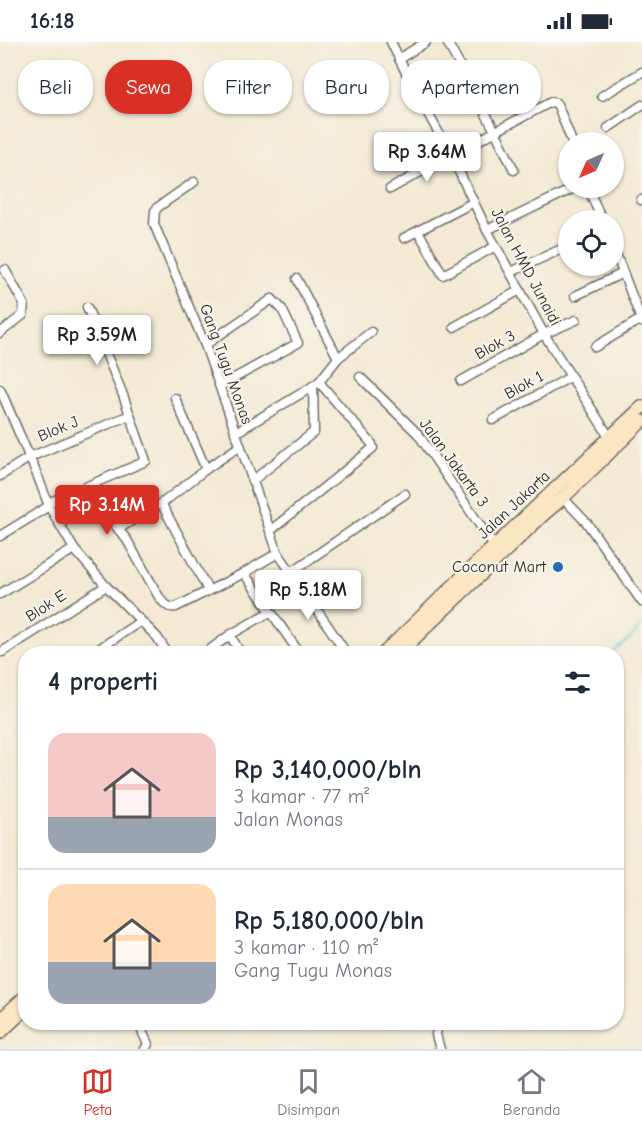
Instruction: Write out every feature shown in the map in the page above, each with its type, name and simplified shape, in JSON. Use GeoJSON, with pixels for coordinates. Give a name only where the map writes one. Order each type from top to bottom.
{"type":"FeatureCollection","features":[{"type":"Feature","properties":{"kind":"main road","name":"Jalan Jakarta"},"geometry":{"type":"LineString","coordinates":[[396,646],[494,546],[642,407]]}},
{"type":"Feature","properties":{"kind":"main road","name":"Jalan Jakarta"},"geometry":{"type":"LineString","coordinates":[[397,646],[641,425]]}},
{"type":"Feature","properties":{"kind":"main road"},"geometry":{"type":"LineString","coordinates":[[0,1020],[18,1003]]}},
{"type":"Feature","properties":{"kind":"main road"},"geometry":{"type":"LineString","coordinates":[[0,1033],[18,1016]]}},
{"type":"Feature","properties":{"kind":"street","name":"Jalan HMD Junaidi"},"geometry":{"type":"LineString","coordinates":[[391,42],[451,155],[487,230],[544,334],[610,438]]}},
{"type":"Feature","properties":{"kind":"street"},"geometry":{"type":"LineString","coordinates":[[399,59],[426,42]]}},
{"type":"Feature","properties":{"kind":"street"},"geometry":{"type":"LineString","coordinates":[[447,42],[514,170]]}},
{"type":"Feature","properties":{"kind":"street"},"geometry":{"type":"LineString","coordinates":[[602,96],[642,72]]}},
{"type":"Feature","properties":{"kind":"street"},"geometry":{"type":"LineString","coordinates":[[390,189],[551,102],[558,106],[568,132]]}},
{"type":"Feature","properties":{"kind":"street"},"geometry":{"type":"LineString","coordinates":[[608,129],[642,105]]}},
{"type":"Feature","properties":{"kind":"street","name":"Gang Tugu Monas"},"geometry":{"type":"LineString","coordinates":[[194,182],[158,207],[154,214],[154,224],[205,345],[278,553],[341,646]]}},
{"type":"Feature","properties":{"kind":"street"},"geometry":{"type":"LineString","coordinates":[[487,230],[558,196]]}},
{"type":"Feature","properties":{"kind":"street"},"geometry":{"type":"LineString","coordinates":[[404,238],[474,202]]}},
{"type":"Feature","properties":{"kind":"street"},"geometry":{"type":"LineString","coordinates":[[418,231],[442,275],[496,246]]}},
{"type":"Feature","properties":{"kind":"street"},"geometry":{"type":"LineString","coordinates":[[511,272],[558,251]]}},
{"type":"Feature","properties":{"kind":"street"},"geometry":{"type":"LineString","coordinates":[[0,333],[23,315],[24,310],[24,304],[5,270]]}},
{"type":"Feature","properties":{"kind":"street"},"geometry":{"type":"LineString","coordinates":[[595,347],[641,321],[624,273]]}},
{"type":"Feature","properties":{"kind":"street"},"geometry":{"type":"LineString","coordinates":[[575,296],[618,276]]}},
{"type":"Feature","properties":{"kind":"street"},"geometry":{"type":"LineString","coordinates":[[297,279],[338,358]]}},
{"type":"Feature","properties":{"kind":"street"},"geometry":{"type":"LineString","coordinates":[[454,327],[520,290]]}},
{"type":"Feature","properties":{"kind":"street"},"geometry":{"type":"LineString","coordinates":[[205,345],[272,299],[282,309],[298,343],[220,386]]}},
{"type":"Feature","properties":{"kind":"street"},"geometry":{"type":"LineString","coordinates":[[0,536],[49,505],[146,461],[87,307]]}},
{"type":"Feature","properties":{"kind":"street","name":"Blok 3"},"geometry":{"type":"LineString","coordinates":[[461,381],[544,334],[576,320]]}},
{"type":"Feature","properties":{"kind":"street"},"geometry":{"type":"LineString","coordinates":[[235,433],[316,384],[338,358],[371,332]]}},
{"type":"Feature","properties":{"kind":"street","name":"Jalan Jakarta 3"},"geometry":{"type":"LineString","coordinates":[[360,377],[418,434],[494,546]]}},
{"type":"Feature","properties":{"kind":"street","name":"Blok 1"},"geometry":{"type":"LineString","coordinates":[[493,420],[570,377]]}},
{"type":"Feature","properties":{"kind":"street"},"geometry":{"type":"LineString","coordinates":[[270,531],[374,447],[316,384]]}},
{"type":"Feature","properties":{"kind":"street"},"geometry":{"type":"LineString","coordinates":[[252,481],[314,432],[316,384]]}},
{"type":"Feature","properties":{"kind":"street"},"geometry":{"type":"LineString","coordinates":[[0,389],[49,505],[74,549],[163,646]]}},
{"type":"Feature","properties":{"kind":"street"},"geometry":{"type":"LineString","coordinates":[[175,398],[206,469]]}},
{"type":"Feature","properties":{"kind":"street","name":"Blok J"},"geometry":{"type":"LineString","coordinates":[[0,476],[30,457],[130,415]]}},
{"type":"Feature","properties":{"kind":"street"},"geometry":{"type":"LineString","coordinates":[[118,529],[161,503],[240,446]]}},
{"type":"Feature","properties":{"kind":"street"},"geometry":{"type":"LineString","coordinates":[[94,484],[110,519],[127,540],[162,601],[171,608],[244,573],[278,553]]}},
{"type":"Feature","properties":{"kind":"street"},"geometry":{"type":"LineString","coordinates":[[291,573],[405,494]]}},
{"type":"Feature","properties":{"kind":"street"},"geometry":{"type":"LineString","coordinates":[[563,498],[587,523],[642,602]]}},
{"type":"Feature","properties":{"kind":"street"},"geometry":{"type":"LineString","coordinates":[[161,503],[208,590]]}},
{"type":"Feature","properties":{"kind":"street"},"geometry":{"type":"LineString","coordinates":[[0,594],[74,549]]}},
{"type":"Feature","properties":{"kind":"street"},"geometry":{"type":"LineString","coordinates":[[244,573],[294,646]]}},
{"type":"Feature","properties":{"kind":"street","name":"Blok E"},"geometry":{"type":"LineString","coordinates":[[2,652],[106,586]]}},
{"type":"Feature","properties":{"kind":"street"},"geometry":{"type":"LineString","coordinates":[[215,646],[270,612]]}},
{"type":"Feature","properties":{"kind":"street"},"geometry":{"type":"LineString","coordinates":[[103,646],[141,621]]}},
{"type":"Feature","properties":{"kind":"street"},"geometry":{"type":"LineString","coordinates":[[230,635],[236,646]]}},
{"type":"Feature","properties":{"kind":"street"},"geometry":{"type":"LineString","coordinates":[[141,1030],[148,1044],[145,1049]]}},
{"type":"Feature","properties":{"kind":"street"},"geometry":{"type":"LineString","coordinates":[[437,1030],[440,1049]]}},
{"type":"Feature","properties":{"kind":"waterway"},"geometry":{"type":"LineString","coordinates":[[621,646],[642,624]]}},
{"type":"Feature","properties":{"kind":"place","name":"Coconut Mart"},"geometry":{"type":"Point","coordinates":[558,567]}}]}
